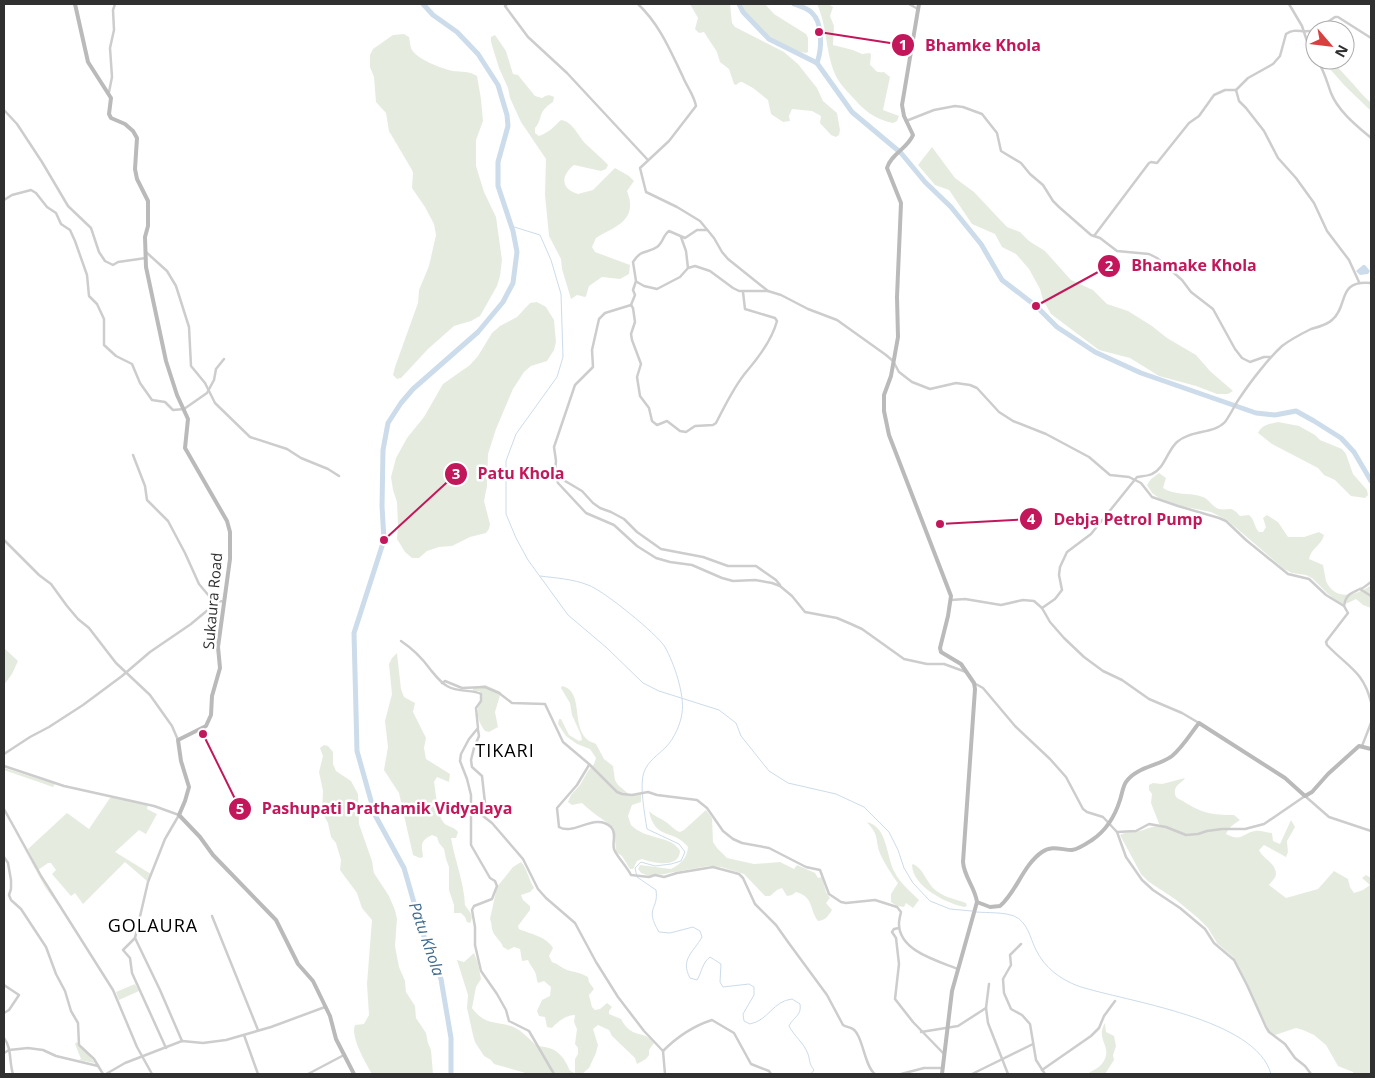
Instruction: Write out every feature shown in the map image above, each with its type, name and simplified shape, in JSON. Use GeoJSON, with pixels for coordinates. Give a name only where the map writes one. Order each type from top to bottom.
{"type":"FeatureCollection","features":[{"type":"Feature","properties":{"kind":"street"},"geometry":{"type":"LineString","coordinates":[[75,4],[88,62],[109,94]]}},
{"type":"Feature","properties":{"kind":"street"},"geometry":{"type":"LineString","coordinates":[[109,94],[112,77],[110,48],[114,30],[113,10],[115,4]]}},
{"type":"Feature","properties":{"kind":"street"},"geometry":{"type":"LineString","coordinates":[[507,4],[505,6],[528,37],[567,73],[647,159]]}},
{"type":"Feature","properties":{"kind":"street"},"geometry":{"type":"LineString","coordinates":[[638,4],[648,13],[662,34],[692,94],[696,106],[669,141],[647,159],[640,168],[646,192],[700,221],[709,230],[728,259],[768,291]]}},
{"type":"Feature","properties":{"kind":"street"},"geometry":{"type":"LineString","coordinates":[[909,4],[919,6],[902,105],[906,121],[912,132],[911,140],[890,160],[887,171],[900,203],[897,297],[898,337],[891,376],[883,400],[889,434],[951,600],[941,644],[941,652],[961,664],[974,683],[983,688],[1015,726],[1050,759],[1066,777],[1083,808],[1087,812],[1103,817],[1116,832],[1126,857],[1142,880],[1153,890],[1180,908],[1205,930],[1214,943],[1234,960],[1269,1032],[1284,1044],[1311,1074]]}},
{"type":"Feature","properties":{"kind":"street"},"geometry":{"type":"LineString","coordinates":[[1289,4],[1305,33]]}},
{"type":"Feature","properties":{"kind":"street"},"geometry":{"type":"LineString","coordinates":[[1330,20],[1335,17],[1343,20]]}},
{"type":"Feature","properties":{"kind":"street"},"geometry":{"type":"LineString","coordinates":[[1355,28],[1371,38]]}},
{"type":"Feature","properties":{"kind":"street"},"geometry":{"type":"LineString","coordinates":[[1094,236],[1148,163],[1158,163],[1189,123],[1199,116],[1214,95],[1225,90],[1236,90],[1248,78],[1273,64],[1280,56],[1286,34],[1294,30],[1305,33]]}},
{"type":"Feature","properties":{"kind":"street"},"geometry":{"type":"LineString","coordinates":[[1322,70],[1332,95],[1356,125],[1371,138]]}},
{"type":"Feature","properties":{"kind":"street"},"geometry":{"type":"LineString","coordinates":[[1236,90],[1239,101],[1264,131],[1278,158],[1296,178],[1314,203],[1327,231],[1350,260],[1359,282]]}},
{"type":"Feature","properties":{"kind":"street","name":"Sukaura Road"},"geometry":{"type":"LineString","coordinates":[[109,94],[111,102],[110,118],[125,124],[133,131],[137,138],[135,169],[137,179],[148,201],[146,258],[166,361],[188,419],[185,448],[229,526],[230,559],[218,647],[220,668],[212,696],[210,720],[206,726],[178,740]]}},
{"type":"Feature","properties":{"kind":"street"},"geometry":{"type":"LineString","coordinates":[[906,121],[934,110],[955,106],[982,114],[996,133],[1003,154],[1021,163],[1043,185],[1059,207],[1094,236],[1100,238],[1117,251],[1149,254],[1158,258],[1182,280],[1191,292],[1213,309],[1228,339],[1242,358],[1250,362],[1264,357],[1271,357]]}},
{"type":"Feature","properties":{"kind":"street"},"geometry":{"type":"LineString","coordinates":[[4,110],[17,124],[68,206],[91,228],[105,261],[113,265],[118,262],[146,258]]}},
{"type":"Feature","properties":{"kind":"street"},"geometry":{"type":"LineString","coordinates":[[4,200],[12,195],[31,190],[36,193],[47,207],[56,213],[61,224],[70,230],[80,260],[84,266],[89,296],[101,312],[104,324],[104,345],[116,356],[132,364],[140,383],[152,400],[165,402],[173,410],[184,409],[207,393],[214,380],[216,370],[224,359]]}},
{"type":"Feature","properties":{"kind":"street"},"geometry":{"type":"LineString","coordinates":[[681,237],[685,238],[697,230],[709,230]]}},
{"type":"Feature","properties":{"kind":"street"},"geometry":{"type":"LineString","coordinates":[[688,268],[686,251],[681,237],[669,231],[656,248],[645,251],[636,257],[633,262],[636,281],[633,290],[635,295],[630,305],[605,313],[599,319],[592,350],[593,367],[575,384],[555,441],[555,475],[558,483],[586,513],[614,524],[637,546],[656,558],[692,565],[733,581],[755,580],[780,586]]}},
{"type":"Feature","properties":{"kind":"street"},"geometry":{"type":"LineString","coordinates":[[145,251],[167,271],[176,286],[189,327],[191,366],[202,379],[215,403],[250,437],[287,449],[300,458],[328,469],[339,476]]}},
{"type":"Feature","properties":{"kind":"street"},"geometry":{"type":"LineString","coordinates":[[636,281],[644,286],[657,289],[680,277],[688,268],[695,266],[710,271],[733,288],[743,292],[768,291],[781,295],[808,309],[837,320],[872,343],[893,361],[904,377],[930,389],[956,383],[977,388],[999,412],[1089,457],[1110,475],[1129,477],[1141,483],[1152,497],[1226,521],[1288,574],[1309,579],[1326,595],[1344,606],[1348,613],[1326,642],[1359,674],[1364,681],[1371,702]]}},
{"type":"Feature","properties":{"kind":"street"},"geometry":{"type":"LineString","coordinates":[[1042,608],[1055,599],[1062,590],[1059,575],[1060,567],[1067,552],[1092,534],[1137,477],[1151,475],[1157,470],[1166,460],[1172,447],[1188,434],[1204,431],[1224,423],[1241,395],[1271,357],[1292,338],[1332,320],[1340,308],[1345,294],[1359,282],[1371,283]]}},
{"type":"Feature","properties":{"kind":"street"},"geometry":{"type":"LineString","coordinates":[[630,305],[633,308],[635,322],[631,334],[632,340],[641,364],[637,377],[641,398],[649,408],[652,421],[657,424],[667,421],[680,431],[686,432],[695,426],[713,425],[716,423],[736,387],[759,357],[774,330],[777,321],[775,318],[745,309],[743,292]]}},
{"type":"Feature","properties":{"kind":"street"},"geometry":{"type":"LineString","coordinates":[[133,455],[147,500],[168,520],[186,553],[199,584],[214,602]]}},
{"type":"Feature","properties":{"kind":"street"},"geometry":{"type":"LineString","coordinates":[[555,475],[582,491],[600,508],[624,519],[637,532],[661,549],[703,557],[728,566],[756,566],[776,580],[806,612],[837,618],[851,624],[904,658],[927,664],[944,664],[967,673]]}},
{"type":"Feature","properties":{"kind":"street"},"geometry":{"type":"LineString","coordinates":[[4,540],[39,575],[51,584],[72,613],[89,628],[102,646],[150,695],[172,726],[178,740],[181,761],[189,788],[179,815],[165,840],[148,882],[135,938],[123,950],[130,958],[132,973],[166,1048]]}},
{"type":"Feature","properties":{"kind":"street"},"geometry":{"type":"LineString","coordinates":[[1344,606],[1348,594],[1371,582]]}},
{"type":"Feature","properties":{"kind":"street"},"geometry":{"type":"LineString","coordinates":[[1360,589],[1371,596]]}},
{"type":"Feature","properties":{"kind":"street"},"geometry":{"type":"LineString","coordinates":[[951,600],[965,599],[1001,605],[1029,600],[1037,603],[1056,629],[1084,657],[1103,671],[1122,680],[1149,699],[1182,713],[1285,778],[1329,817],[1371,831]]}},
{"type":"Feature","properties":{"kind":"street"},"geometry":{"type":"LineString","coordinates":[[214,602],[224,601]]}},
{"type":"Feature","properties":{"kind":"street"},"geometry":{"type":"LineString","coordinates":[[4,754],[49,727],[126,672],[150,652],[210,609],[214,602]]}},
{"type":"Feature","properties":{"kind":"street"},"geometry":{"type":"LineString","coordinates":[[402,641],[421,657],[442,683],[456,690],[478,692],[481,694],[481,701],[476,708],[479,736],[471,760],[475,771],[482,776],[485,803],[482,811],[483,816],[492,823],[523,859],[538,889],[575,923],[618,997],[636,1018],[644,1031],[663,1051],[665,1074]]}},
{"type":"Feature","properties":{"kind":"street"},"geometry":{"type":"LineString","coordinates":[[442,683],[444,681],[462,688],[485,687],[499,693],[512,703],[545,704],[563,742],[618,792],[632,795],[648,792],[661,796],[697,800],[707,808],[723,831],[733,839],[742,843],[769,848],[806,867],[820,870],[829,894],[841,902],[875,900],[897,907],[901,912],[899,928],[904,938],[913,948],[958,969]]}},
{"type":"Feature","properties":{"kind":"street"},"geometry":{"type":"LineString","coordinates":[[942,1074],[949,1010],[958,969],[977,904],[974,891],[964,873],[963,862],[976,698],[974,683]]}},
{"type":"Feature","properties":{"kind":"street"},"geometry":{"type":"LineString","coordinates":[[977,904],[990,907],[1000,906],[1020,877],[1043,851],[1055,848],[1070,850],[1078,848],[1094,839],[1109,825],[1126,782],[1134,774],[1155,766],[1174,755],[1199,723]]}},
{"type":"Feature","properties":{"kind":"street"},"geometry":{"type":"LineString","coordinates":[[1362,746],[1371,723]]}},
{"type":"Feature","properties":{"kind":"street"},"geometry":{"type":"LineString","coordinates":[[478,728],[469,739],[461,754],[460,761],[468,779],[471,795],[471,845],[490,878],[495,881],[497,886],[492,899],[474,906],[472,910],[480,971],[497,994],[506,1010],[509,1021],[528,1031],[554,1074]]}},
{"type":"Feature","properties":{"kind":"street"},"geometry":{"type":"LineString","coordinates":[[1116,832],[1136,831],[1149,824],[1166,827],[1186,835],[1264,824],[1312,792],[1328,774],[1359,746],[1371,750]]}},
{"type":"Feature","properties":{"kind":"street"},"geometry":{"type":"LineString","coordinates":[[589,764],[577,785],[557,808],[559,826],[565,829],[593,822],[606,824],[612,828],[614,832],[614,850],[625,863],[631,875],[664,877],[713,867],[739,874],[743,878],[755,904],[780,930],[820,985],[844,1026],[853,1028],[856,1032],[869,1066],[875,1074]]}},
{"type":"Feature","properties":{"kind":"street"},"geometry":{"type":"LineString","coordinates":[[4,766],[64,786],[154,806],[179,815],[200,837],[213,855],[276,920],[298,964],[314,981],[330,1016],[336,1039],[354,1074]]}},
{"type":"Feature","properties":{"kind":"street"},"geometry":{"type":"LineString","coordinates":[[4,808],[41,876],[113,990],[142,1057],[152,1074]]}},
{"type":"Feature","properties":{"kind":"street"},"geometry":{"type":"LineString","coordinates":[[4,857],[8,863],[11,880],[9,895],[11,900],[21,909],[46,947],[56,974],[66,990],[71,1012],[78,1023],[80,1045],[104,1074],[124,1063],[182,1042],[212,1043],[244,1035],[325,1007]]}},
{"type":"Feature","properties":{"kind":"street"},"geometry":{"type":"LineString","coordinates":[[212,916],[258,1030]]}},
{"type":"Feature","properties":{"kind":"street"},"geometry":{"type":"LineString","coordinates":[[899,928],[894,929],[892,932],[896,938],[899,964],[895,1000],[921,1032],[944,1054]]}},
{"type":"Feature","properties":{"kind":"street"},"geometry":{"type":"LineString","coordinates":[[135,938],[182,1042]]}},
{"type":"Feature","properties":{"kind":"street"},"geometry":{"type":"LineString","coordinates":[[1021,944],[1010,955],[1010,965],[1003,979],[1003,988],[1011,1009],[1022,1015],[1032,1028],[1036,1060],[1045,1074]]}},
{"type":"Feature","properties":{"kind":"street"},"geometry":{"type":"LineString","coordinates":[[989,984],[986,1008],[990,1029],[1008,1074]]}},
{"type":"Feature","properties":{"kind":"street"},"geometry":{"type":"LineString","coordinates":[[4,985],[19,996],[9,1010],[4,1013]]}},
{"type":"Feature","properties":{"kind":"street"},"geometry":{"type":"LineString","coordinates":[[1042,1070],[1091,1036],[1099,1028],[1104,1016],[1115,1001]]}},
{"type":"Feature","properties":{"kind":"street"},"geometry":{"type":"LineString","coordinates":[[921,1032],[947,1028],[964,1022],[986,1008]]}},
{"type":"Feature","properties":{"kind":"street"},"geometry":{"type":"LineString","coordinates":[[663,1051],[676,1038],[712,1020],[734,1033],[742,1051],[751,1064],[769,1071],[771,1074]]}},
{"type":"Feature","properties":{"kind":"street"},"geometry":{"type":"LineString","coordinates":[[244,1035],[258,1074]]}},
{"type":"Feature","properties":{"kind":"street"},"geometry":{"type":"LineString","coordinates":[[4,1038],[9,1044],[12,1073],[6,1074]]}},
{"type":"Feature","properties":{"kind":"street"},"geometry":{"type":"LineString","coordinates":[[972,1074],[1033,1044]]}},
{"type":"Feature","properties":{"kind":"street"},"geometry":{"type":"LineString","coordinates":[[4,1053],[10,1050],[28,1048],[43,1050],[56,1056],[98,1066]]}},
{"type":"Feature","properties":{"kind":"street"},"geometry":{"type":"LineString","coordinates":[[308,1074],[345,1055]]}},
{"type":"Feature","properties":{"kind":"street"},"geometry":{"type":"LineString","coordinates":[[901,1074],[924,1068],[943,1068]]}},
{"type":"Feature","properties":{"kind":"shaded area"},"geometry":{"type":"Polygon","coordinates":[[[690,4],[730,4],[732,23],[735,27],[784,52],[798,64],[817,88],[823,101],[837,113],[839,135],[836,137],[831,135],[820,123],[821,116],[812,111],[792,109],[789,116],[790,121],[783,122],[771,114],[768,100],[753,88],[742,82],[734,84],[729,69],[720,62],[717,52],[704,32],[699,33],[695,29],[698,18],[690,4]]]}},
{"type":"Feature","properties":{"kind":"shaded area"},"geometry":{"type":"Polygon","coordinates":[[[742,4],[765,4],[774,14],[806,34],[808,38],[808,52],[790,48],[762,31],[748,17],[742,4]]]}},
{"type":"Feature","properties":{"kind":"shaded area"},"geometry":{"type":"Polygon","coordinates":[[[817,4],[828,4],[833,7],[830,16],[834,26],[833,45],[862,54],[870,53],[870,65],[877,72],[884,72],[890,77],[883,110],[899,116],[897,121],[893,123],[888,122],[869,113],[839,81],[830,60],[821,13],[817,4]]]}},
{"type":"Feature","properties":{"kind":"shaded area"},"geometry":{"type":"Polygon","coordinates":[[[404,34],[409,37],[411,48],[423,60],[448,70],[468,72],[477,76],[483,121],[476,140],[476,166],[484,192],[496,217],[502,260],[497,286],[480,316],[454,326],[428,349],[401,378],[397,379],[393,375],[395,367],[418,303],[419,290],[429,266],[436,235],[434,224],[412,188],[412,170],[389,131],[386,113],[376,102],[374,77],[370,67],[370,55],[373,49],[393,35],[404,34]]]}},
{"type":"Feature","properties":{"kind":"shaded area"},"geometry":{"type":"Polygon","coordinates":[[[495,35],[506,51],[513,74],[518,75],[535,96],[542,98],[551,95],[554,97],[553,102],[542,112],[535,128],[535,133],[539,136],[549,131],[561,120],[565,121],[573,127],[584,142],[608,165],[606,169],[601,171],[574,165],[567,173],[564,181],[568,189],[578,194],[593,190],[615,168],[634,181],[627,191],[630,203],[628,216],[619,225],[596,238],[592,247],[595,252],[630,265],[629,274],[620,279],[602,277],[589,286],[585,297],[577,295],[571,299],[561,259],[549,236],[545,195],[546,159],[521,122],[510,98],[491,42],[491,37],[495,35]]]}},
{"type":"Feature","properties":{"kind":"shaded area"},"geometry":{"type":"Polygon","coordinates":[[[1331,70],[1341,70],[1371,103],[1371,111],[1331,70]]]}},
{"type":"Feature","properties":{"kind":"shaded area"},"geometry":{"type":"Polygon","coordinates":[[[932,147],[955,178],[974,192],[1007,227],[1020,232],[1029,241],[1045,251],[1071,280],[1093,290],[1107,304],[1128,311],[1196,355],[1210,371],[1233,391],[1228,394],[1217,394],[1159,376],[1130,358],[1099,350],[1051,314],[1029,269],[1016,254],[1002,247],[995,234],[972,224],[949,190],[935,185],[918,165],[932,147]]]}},
{"type":"Feature","properties":{"kind":"shaded area"},"geometry":{"type":"Polygon","coordinates":[[[537,302],[546,307],[554,320],[556,342],[554,350],[547,361],[531,366],[524,372],[513,389],[496,429],[488,454],[487,486],[484,501],[490,524],[489,529],[486,533],[470,537],[452,546],[439,547],[427,551],[419,558],[412,558],[405,552],[397,539],[397,502],[391,477],[396,458],[407,438],[424,417],[443,384],[470,365],[492,333],[500,326],[517,317],[530,303],[537,302]]]}},
{"type":"Feature","properties":{"kind":"shaded area"},"geometry":{"type":"Polygon","coordinates":[[[1278,422],[1299,426],[1320,440],[1342,449],[1346,454],[1353,474],[1367,490],[1368,495],[1365,498],[1351,496],[1335,480],[1324,475],[1318,468],[1272,444],[1258,433],[1269,424],[1278,422]]]}},
{"type":"Feature","properties":{"kind":"shaded area"},"geometry":{"type":"Polygon","coordinates":[[[1159,473],[1166,478],[1163,488],[1172,492],[1203,497],[1217,508],[1232,509],[1240,516],[1249,515],[1259,532],[1263,532],[1266,527],[1263,518],[1267,515],[1278,522],[1288,537],[1304,537],[1319,532],[1324,535],[1309,559],[1323,565],[1326,581],[1335,592],[1347,595],[1353,594],[1371,585],[1371,608],[1363,605],[1356,599],[1341,604],[1312,578],[1284,569],[1227,520],[1211,512],[1181,506],[1159,498],[1152,493],[1147,485],[1159,473]]]}},
{"type":"Feature","properties":{"kind":"shaded area"},"geometry":{"type":"Polygon","coordinates":[[[4,648],[18,661],[4,685],[4,648]]]}},
{"type":"Feature","properties":{"kind":"shaded area"},"geometry":{"type":"Polygon","coordinates":[[[397,653],[401,689],[404,697],[415,703],[413,712],[426,738],[424,748],[426,759],[450,774],[449,782],[437,777],[434,782],[442,821],[458,832],[456,838],[451,838],[463,888],[465,905],[471,915],[470,923],[467,922],[461,913],[454,913],[454,905],[449,890],[449,867],[444,849],[437,837],[432,835],[425,839],[422,847],[423,857],[420,858],[413,855],[399,793],[384,770],[388,747],[385,721],[392,694],[389,664],[397,653]]]}},
{"type":"Feature","properties":{"kind":"shaded area"},"geometry":{"type":"Polygon","coordinates":[[[485,685],[501,692],[495,712],[498,727],[489,732],[485,731],[478,717],[482,695],[479,691],[473,691],[473,687],[485,685]]]}},
{"type":"Feature","properties":{"kind":"shaded area"},"geometry":{"type":"Polygon","coordinates":[[[562,686],[569,689],[576,702],[578,719],[583,735],[589,741],[596,744],[604,759],[613,766],[615,780],[618,785],[631,796],[641,794],[641,802],[632,805],[628,816],[631,825],[643,833],[671,842],[680,851],[679,857],[675,860],[665,863],[642,859],[637,861],[633,869],[630,869],[622,856],[616,852],[614,828],[582,803],[572,805],[568,802],[594,764],[596,758],[590,749],[577,744],[566,736],[558,724],[559,719],[561,719],[569,735],[579,741],[582,740],[572,715],[570,703],[561,688],[562,686]]]}},
{"type":"Feature","properties":{"kind":"shaded area"},"geometry":{"type":"Polygon","coordinates":[[[324,745],[328,746],[333,752],[333,764],[336,771],[351,781],[358,794],[359,824],[372,861],[374,873],[389,896],[395,910],[397,919],[395,946],[399,967],[405,981],[406,992],[415,1006],[416,1018],[426,1033],[431,1050],[433,1074],[372,1074],[357,1043],[354,1030],[355,1025],[364,1024],[369,1015],[367,984],[372,920],[362,908],[357,893],[340,870],[341,860],[336,843],[331,837],[328,823],[322,812],[323,791],[319,772],[323,756],[320,748],[324,745]]]}},
{"type":"Feature","properties":{"kind":"shaded area"},"geometry":{"type":"Polygon","coordinates":[[[4,768],[55,784],[53,787],[4,770],[4,768]]]}},
{"type":"Feature","properties":{"kind":"shaded area"},"geometry":{"type":"Polygon","coordinates":[[[1185,778],[1176,788],[1176,797],[1195,808],[1207,812],[1234,815],[1240,820],[1227,832],[1226,834],[1231,836],[1241,837],[1250,832],[1261,831],[1272,833],[1273,841],[1280,844],[1291,820],[1295,827],[1287,841],[1288,852],[1286,857],[1264,845],[1259,850],[1275,870],[1275,877],[1269,885],[1286,898],[1318,889],[1334,871],[1348,879],[1354,893],[1370,885],[1362,878],[1366,875],[1371,878],[1371,1074],[1354,1074],[1338,1066],[1326,1045],[1314,1035],[1303,1030],[1296,1028],[1275,1035],[1270,1032],[1233,957],[1217,943],[1208,928],[1198,918],[1141,874],[1120,835],[1160,826],[1151,803],[1152,794],[1149,790],[1149,785],[1185,778]]]}},
{"type":"Feature","properties":{"kind":"shaded area"},"geometry":{"type":"Polygon","coordinates":[[[110,798],[148,805],[147,809],[157,814],[146,834],[139,830],[115,852],[151,874],[147,881],[125,862],[83,904],[75,893],[71,896],[52,874],[56,870],[51,863],[38,870],[28,849],[67,813],[89,829],[110,798]]]}},
{"type":"Feature","properties":{"kind":"shaded area"},"geometry":{"type":"Polygon","coordinates":[[[706,810],[712,818],[713,842],[727,858],[754,864],[780,862],[794,869],[797,865],[815,873],[818,878],[822,877],[826,892],[830,898],[826,903],[832,910],[828,916],[818,921],[808,900],[802,894],[796,892],[787,896],[782,888],[770,896],[765,896],[744,874],[721,867],[709,866],[649,876],[641,873],[638,869],[640,865],[671,869],[675,867],[685,857],[688,847],[682,841],[660,831],[652,820],[649,811],[680,832],[706,810]]]}},
{"type":"Feature","properties":{"kind":"shaded area"},"geometry":{"type":"Polygon","coordinates":[[[867,822],[874,825],[883,836],[895,873],[919,900],[913,908],[906,903],[904,907],[897,906],[891,902],[891,894],[898,883],[883,860],[875,834],[867,822]]]}},
{"type":"Feature","properties":{"kind":"shaded area"},"geometry":{"type":"Polygon","coordinates":[[[11,825],[46,887],[68,919],[45,887],[11,825]]]}},
{"type":"Feature","properties":{"kind":"shaded area"},"geometry":{"type":"Polygon","coordinates":[[[521,862],[534,888],[530,892],[521,895],[523,900],[530,906],[530,910],[518,926],[519,929],[542,938],[550,944],[553,948],[549,956],[552,962],[567,970],[588,977],[594,989],[589,995],[592,1007],[595,1010],[600,1009],[607,1003],[612,1007],[609,1014],[621,1019],[629,1030],[646,1036],[654,1043],[646,1059],[637,1064],[635,1058],[612,1036],[609,1030],[598,1025],[593,1029],[598,1045],[596,1053],[589,1068],[582,1074],[529,1074],[494,1064],[484,1056],[475,1042],[467,1008],[468,995],[457,960],[464,962],[474,953],[481,979],[476,987],[472,1008],[486,1020],[511,1026],[522,1032],[537,1046],[554,1050],[561,1056],[570,1071],[575,1073],[575,1059],[578,1054],[578,1048],[575,1044],[577,1029],[574,1022],[575,1015],[563,1019],[552,1028],[547,1027],[545,1017],[539,1016],[537,1011],[542,1000],[550,996],[551,987],[544,981],[538,983],[535,972],[528,960],[522,961],[520,949],[514,947],[508,950],[503,947],[492,930],[490,919],[497,887],[513,867],[521,862]]]}},
{"type":"Feature","properties":{"kind":"shaded area"},"geometry":{"type":"Polygon","coordinates":[[[913,864],[919,868],[940,894],[966,903],[967,906],[964,907],[948,902],[924,887],[914,873],[913,864]]]}},
{"type":"Feature","properties":{"kind":"shaded area"},"geometry":{"type":"Polygon","coordinates":[[[135,984],[139,991],[119,1000],[116,992],[135,984]]]}},
{"type":"Feature","properties":{"kind":"shaded area"},"geometry":{"type":"Polygon","coordinates":[[[1105,1023],[1106,1032],[1114,1036],[1116,1046],[1113,1055],[1114,1060],[1105,1074],[1087,1074],[1101,1065],[1105,1059],[1106,1049],[1102,1029],[1105,1023]]]}},
{"type":"Feature","properties":{"kind":"shaded area"},"geometry":{"type":"Polygon","coordinates":[[[77,1042],[95,1063],[79,1060],[81,1059],[75,1044],[77,1042]]]}},
{"type":"Feature","properties":{"kind":"water"},"geometry":{"type":"Polygon","coordinates":[[[1363,265],[1370,271],[1368,274],[1360,275],[1356,271],[1363,265]]]}},
{"type":"Feature","properties":{"kind":"waterway","name":"Patu Khola"},"geometry":{"type":"LineString","coordinates":[[423,4],[433,15],[457,32],[478,54],[498,85],[507,115],[508,126],[498,162],[498,186],[513,231],[517,252],[513,283],[503,302],[478,332],[413,389],[388,423],[383,450],[382,506],[384,540],[354,633],[357,751],[375,815],[404,868],[423,934],[441,979],[451,1038],[451,1074]]}},
{"type":"Feature","properties":{"kind":"waterway"},"geometry":{"type":"LineString","coordinates":[[739,4],[743,12],[769,39],[817,63],[852,112],[901,153],[925,182],[951,207],[981,244],[1002,280],[1036,306],[1057,327],[1095,352],[1141,373],[1256,413],[1275,415],[1296,411],[1341,438],[1354,452],[1371,481]]}},
{"type":"Feature","properties":{"kind":"waterway"},"geometry":{"type":"LineString","coordinates":[[794,4],[810,11],[816,17],[821,36],[817,63]]}},
{"type":"Feature","properties":{"kind":"waterway"},"geometry":{"type":"LineString","coordinates":[[511,226],[540,235],[551,260],[561,294],[563,357],[557,377],[516,434],[506,461],[506,514],[528,560],[568,615],[607,648],[643,683],[659,691],[719,710],[736,723],[741,736],[769,771],[788,783],[836,794],[864,807],[889,832],[904,868],[913,883],[930,901],[950,909],[972,911]]}},
{"type":"Feature","properties":{"kind":"waterway"},"geometry":{"type":"LineString","coordinates":[[540,576],[576,581],[588,585],[617,603],[665,647],[678,679],[682,697],[682,713],[679,726],[672,740],[651,761],[644,772],[642,784],[643,800],[647,829],[679,844],[685,852],[681,861],[671,864],[655,866],[641,862],[635,868],[637,877],[656,890],[656,901],[652,913],[659,932],[670,933],[693,927],[700,931],[702,937],[687,961],[686,966],[690,978],[697,980],[707,959],[710,957],[721,964],[720,982],[723,987],[749,984],[754,987],[754,995],[743,1014],[744,1021],[750,1024],[756,1022],[786,1000],[792,999],[800,1004],[800,1011],[789,1026],[808,1054],[810,1064],[814,1070],[811,1074]]}},
{"type":"Feature","properties":{"kind":"waterway"},"geometry":{"type":"LineString","coordinates":[[976,912],[1005,914],[1019,919],[1026,926],[1036,950],[1044,962],[1065,980],[1078,986],[1187,1015],[1216,1026],[1241,1039],[1260,1055],[1271,1074]]}},
{"type":"Feature","properties":{"kind":"place","name":"Bhamke Khola"},"geometry":{"type":"Point","coordinates":[819,32]}},
{"type":"Feature","properties":{"kind":"place","name":"Bhamake Khola"},"geometry":{"type":"Point","coordinates":[1036,306]}},
{"type":"Feature","properties":{"kind":"place","name":"Debja Petrol Pump"},"geometry":{"type":"Point","coordinates":[940,524]}},
{"type":"Feature","properties":{"kind":"place","name":"Patu Khola"},"geometry":{"type":"Point","coordinates":[384,540]}},
{"type":"Feature","properties":{"kind":"place","name":"Pashupati Prathamik Vidyalaya"},"geometry":{"type":"Point","coordinates":[203,734]}},
{"type":"Feature","properties":{"kind":"district","name":"TIKARI"},"geometry":{"type":"Point","coordinates":[505,751]}},
{"type":"Feature","properties":{"kind":"district","name":"GOLAURA"},"geometry":{"type":"Point","coordinates":[153,926]}}]}
